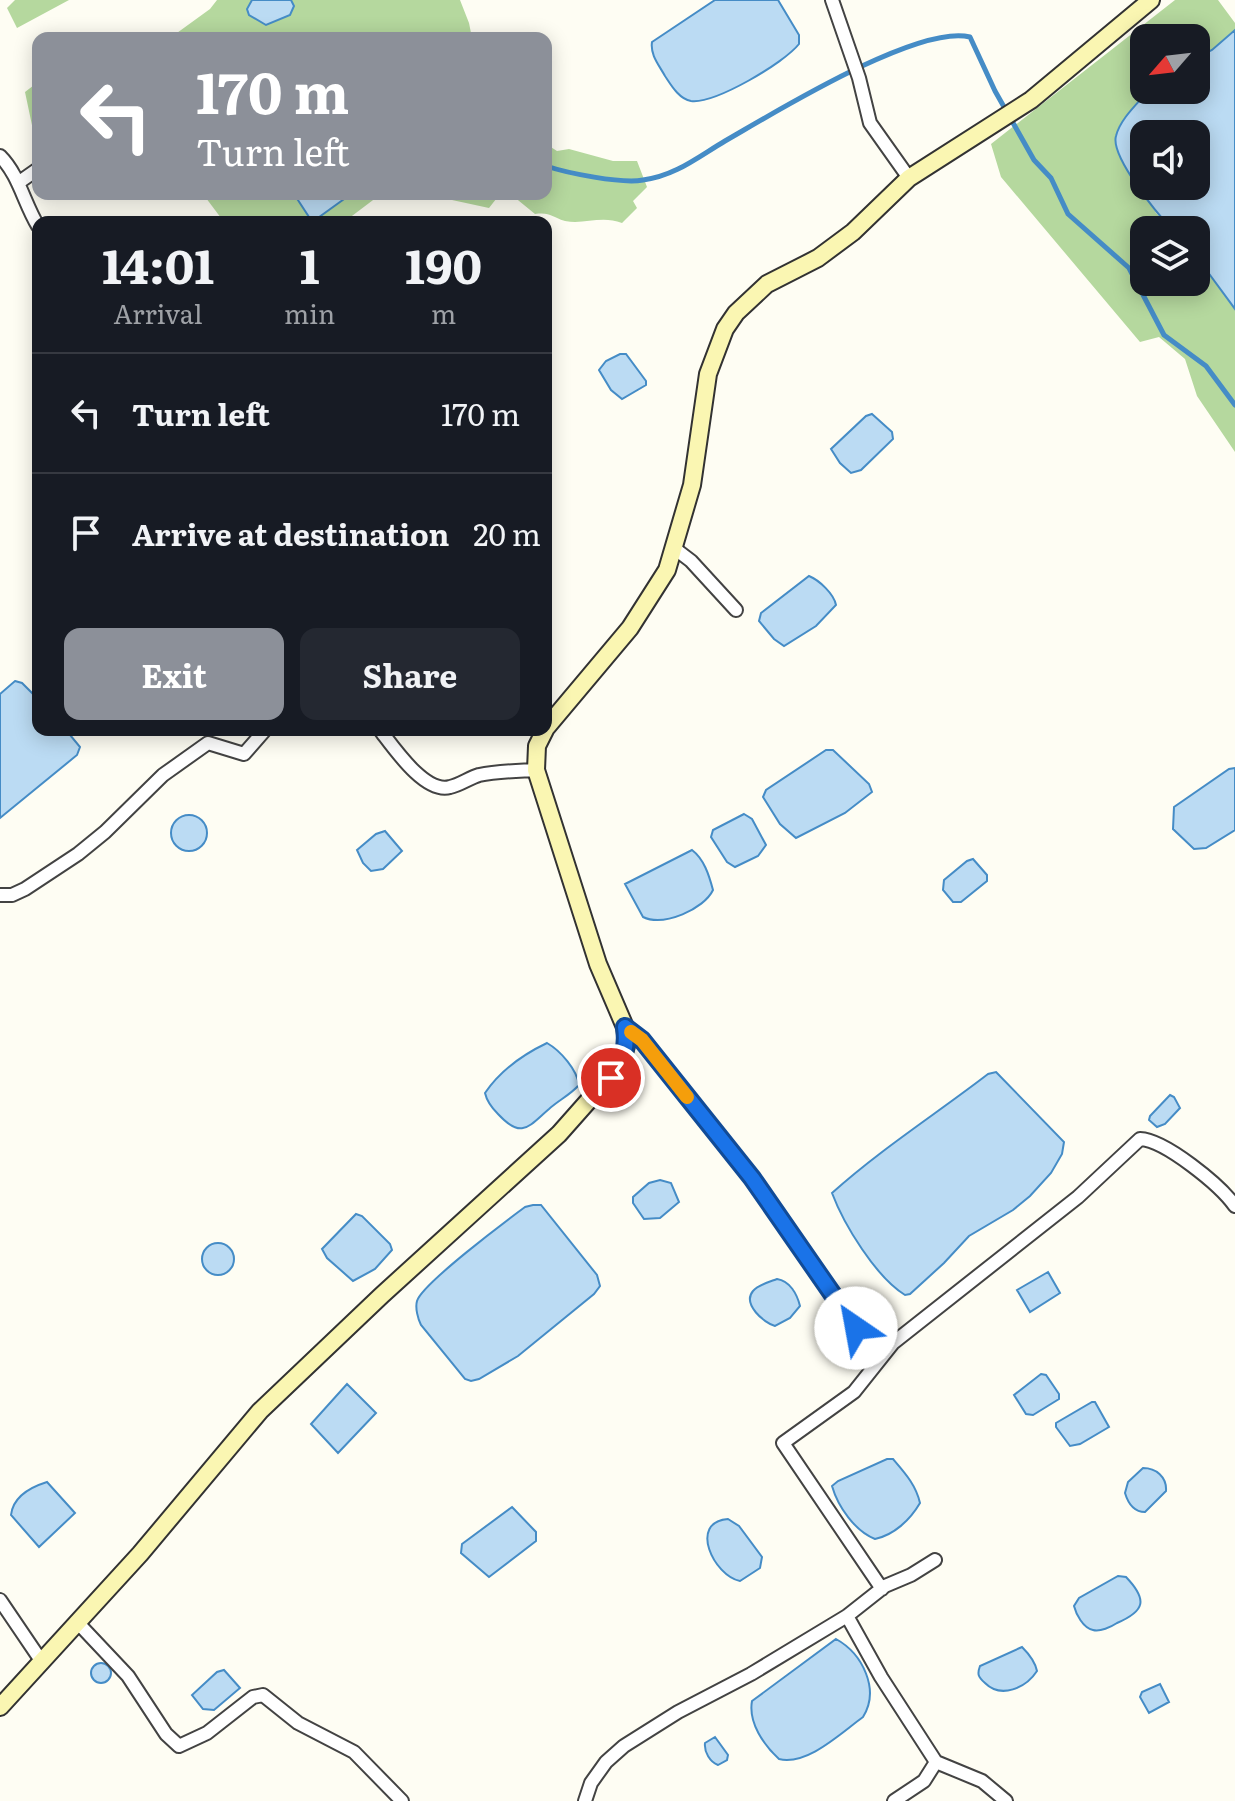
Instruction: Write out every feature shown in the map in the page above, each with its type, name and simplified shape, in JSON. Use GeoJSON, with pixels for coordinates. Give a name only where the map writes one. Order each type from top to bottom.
{"type":"FeatureCollection","features":[{"type":"Feature","properties":{"kind":"main road"},"geometry":{"type":"LineString","coordinates":[[552,721],[630,628],[667,570],[699,453],[708,374],[725,329],[750,297],[836,245],[909,178],[1059,79],[1151,0]]}},
{"type":"Feature","properties":{"kind":"main road"},"geometry":{"type":"LineString","coordinates":[[0,1707],[140,1554],[260,1411],[550,1143],[621,1064],[627,1042],[625,1027],[593,951],[536,770],[537,746],[542,736]]}},
{"type":"Feature","properties":{"kind":"street"},"geometry":{"type":"LineString","coordinates":[[832,0],[853,58],[870,123],[909,178]]}},
{"type":"Feature","properties":{"kind":"street"},"geometry":{"type":"LineString","coordinates":[[0,156],[10,166],[33,216]]}},
{"type":"Feature","properties":{"kind":"street"},"geometry":{"type":"LineString","coordinates":[[18,183],[32,173]]}},
{"type":"Feature","properties":{"kind":"street"},"geometry":{"type":"LineString","coordinates":[[674,548],[691,561],[736,610]]}},
{"type":"Feature","properties":{"kind":"street"},"geometry":{"type":"LineString","coordinates":[[0,895],[12,895],[25,889],[78,854],[163,775],[208,743],[244,754],[260,736]]}},
{"type":"Feature","properties":{"kind":"street"},"geometry":{"type":"LineString","coordinates":[[385,736],[433,786],[452,787],[478,775],[536,770]]}},
{"type":"Feature","properties":{"kind":"street"},"geometry":{"type":"LineString","coordinates":[[625,1027],[642,1040],[736,1157],[879,1360]]}},
{"type":"Feature","properties":{"kind":"street"},"geometry":{"type":"LineString","coordinates":[[882,1589],[783,1443],[854,1392],[893,1343],[1088,1189],[1124,1151],[1140,1139],[1167,1149],[1221,1189],[1235,1206]]}},
{"type":"Feature","properties":{"kind":"street"},"geometry":{"type":"LineString","coordinates":[[585,1801],[591,1783],[606,1762],[624,1746],[847,1616],[882,1589],[935,1560]]}},
{"type":"Feature","properties":{"kind":"street"},"geometry":{"type":"LineString","coordinates":[[0,1600],[42,1662]]}},
{"type":"Feature","properties":{"kind":"street"},"geometry":{"type":"LineString","coordinates":[[847,1616],[881,1677],[936,1762],[982,1781],[1006,1801]]}},
{"type":"Feature","properties":{"kind":"street"},"geometry":{"type":"LineString","coordinates":[[78,1623],[128,1676],[166,1734],[179,1746],[207,1733],[253,1697],[263,1695],[298,1723],[354,1752],[402,1801]]}},
{"type":"Feature","properties":{"kind":"street"},"geometry":{"type":"LineString","coordinates":[[894,1801],[924,1781],[936,1762]]}},
{"type":"Feature","properties":{"kind":"green space"},"geometry":{"type":"Polygon","coordinates":[[[15,0],[69,0],[17,28],[7,8],[15,0]]]}},
{"type":"Feature","properties":{"kind":"green space"},"geometry":{"type":"Polygon","coordinates":[[[217,0],[460,0],[471,32],[178,32],[210,9],[217,0]]]}},
{"type":"Feature","properties":{"kind":"green space"},"geometry":{"type":"Polygon","coordinates":[[[1175,0],[1218,0],[1235,23],[1235,30],[1210,51],[1210,24],[1144,24],[1175,0]]]}},
{"type":"Feature","properties":{"kind":"green space"},"geometry":{"type":"Polygon","coordinates":[[[1130,35],[1130,104],[1137,104],[1119,126],[1130,173],[1130,200],[1148,200],[1159,216],[1130,216],[1130,296],[1210,296],[1210,275],[1235,309],[1235,452],[1197,396],[1185,359],[1159,337],[1140,342],[1001,177],[991,144],[1130,35]]]}},
{"type":"Feature","properties":{"kind":"green space"},"geometry":{"type":"Polygon","coordinates":[[[32,87],[32,125],[25,92],[32,87]]]}},
{"type":"Feature","properties":{"kind":"green space"},"geometry":{"type":"Polygon","coordinates":[[[552,148],[557,151],[569,149],[613,161],[637,161],[647,187],[633,201],[637,208],[622,223],[607,220],[572,222],[548,214],[535,214],[518,200],[552,200],[552,148]]]}},
{"type":"Feature","properties":{"kind":"green space"},"geometry":{"type":"Polygon","coordinates":[[[208,200],[373,200],[352,216],[220,216],[208,200]]]}},
{"type":"Feature","properties":{"kind":"green space"},"geometry":{"type":"Polygon","coordinates":[[[452,200],[495,200],[489,208],[452,200]]]}},
{"type":"Feature","properties":{"kind":"water"},"geometry":{"type":"Polygon","coordinates":[[[252,0],[291,0],[294,6],[290,15],[266,25],[249,15],[247,9],[252,0]]]}},
{"type":"Feature","properties":{"kind":"water"},"geometry":{"type":"Polygon","coordinates":[[[715,0],[778,0],[799,35],[799,44],[779,61],[732,89],[702,100],[687,100],[667,80],[654,56],[652,42],[715,0]]]}},
{"type":"Feature","properties":{"kind":"water"},"geometry":{"type":"Polygon","coordinates":[[[1235,30],[1235,309],[1210,275],[1210,216],[1161,216],[1148,200],[1210,200],[1210,120],[1130,120],[1130,175],[1116,145],[1121,123],[1137,104],[1210,104],[1210,51],[1235,30]]]}},
{"type":"Feature","properties":{"kind":"water"},"geometry":{"type":"Polygon","coordinates":[[[298,200],[343,200],[321,216],[308,216],[298,200]]]}},
{"type":"Feature","properties":{"kind":"water"},"geometry":{"type":"Polygon","coordinates":[[[626,354],[646,381],[646,385],[622,399],[611,390],[599,370],[606,361],[626,354]]]}},
{"type":"Feature","properties":{"kind":"water"},"geometry":{"type":"Polygon","coordinates":[[[872,414],[892,432],[893,439],[861,470],[851,473],[831,449],[872,414]]]}},
{"type":"Feature","properties":{"kind":"water"},"geometry":{"type":"Polygon","coordinates":[[[809,576],[826,588],[836,605],[816,626],[784,646],[759,621],[761,613],[809,576]]]}},
{"type":"Feature","properties":{"kind":"water"},"geometry":{"type":"Polygon","coordinates":[[[15,681],[22,683],[32,693],[32,736],[71,736],[80,747],[77,755],[0,818],[0,694],[15,681]]]}},
{"type":"Feature","properties":{"kind":"water"},"geometry":{"type":"Polygon","coordinates":[[[826,750],[833,750],[869,784],[872,792],[845,813],[796,838],[780,824],[763,797],[766,790],[826,750]]]}},
{"type":"Feature","properties":{"kind":"water"},"geometry":{"type":"Polygon","coordinates":[[[1235,768],[1235,830],[1206,848],[1194,849],[1173,829],[1174,807],[1235,768]]]}},
{"type":"Feature","properties":{"kind":"water"},"geometry":{"type":"Polygon","coordinates":[[[744,814],[752,819],[766,845],[758,856],[735,867],[727,862],[711,837],[713,830],[744,814]]]}},
{"type":"Feature","properties":{"kind":"water"},"geometry":{"type":"Polygon","coordinates":[[[189,815],[202,820],[207,833],[202,846],[189,851],[176,846],[171,833],[176,820],[189,815]]]}},
{"type":"Feature","properties":{"kind":"water"},"geometry":{"type":"Polygon","coordinates":[[[385,831],[402,851],[383,869],[371,871],[357,850],[376,834],[385,831]]]}},
{"type":"Feature","properties":{"kind":"water"},"geometry":{"type":"Polygon","coordinates":[[[692,850],[703,863],[710,879],[713,890],[708,897],[692,910],[672,918],[643,917],[625,884],[692,850]]]}},
{"type":"Feature","properties":{"kind":"water"},"geometry":{"type":"Polygon","coordinates":[[[973,859],[987,875],[987,881],[961,902],[953,902],[943,890],[944,880],[973,859]]]}},
{"type":"Feature","properties":{"kind":"water"},"geometry":{"type":"Polygon","coordinates":[[[547,1043],[568,1061],[579,1085],[530,1125],[513,1127],[488,1102],[485,1093],[513,1064],[547,1043]]]}},
{"type":"Feature","properties":{"kind":"water"},"geometry":{"type":"Polygon","coordinates":[[[996,1072],[1064,1142],[1062,1154],[1051,1173],[1030,1196],[969,1236],[944,1263],[905,1295],[872,1263],[844,1220],[832,1193],[909,1132],[988,1074],[996,1072]]]}},
{"type":"Feature","properties":{"kind":"water"},"geometry":{"type":"Polygon","coordinates":[[[1170,1095],[1180,1108],[1165,1124],[1157,1127],[1149,1120],[1150,1116],[1170,1095]]]}},
{"type":"Feature","properties":{"kind":"water"},"geometry":{"type":"Polygon","coordinates":[[[660,1180],[671,1183],[679,1202],[660,1218],[644,1219],[633,1203],[633,1197],[649,1183],[660,1180]]]}},
{"type":"Feature","properties":{"kind":"water"},"geometry":{"type":"Polygon","coordinates":[[[541,1205],[597,1275],[600,1286],[518,1356],[479,1379],[465,1379],[421,1325],[417,1301],[433,1281],[466,1253],[525,1207],[541,1205]]]}},
{"type":"Feature","properties":{"kind":"water"},"geometry":{"type":"Polygon","coordinates":[[[356,1214],[362,1216],[390,1244],[392,1250],[375,1269],[353,1281],[327,1258],[322,1249],[356,1214]]]}},
{"type":"Feature","properties":{"kind":"water"},"geometry":{"type":"Polygon","coordinates":[[[218,1243],[230,1247],[234,1259],[230,1271],[218,1275],[206,1271],[202,1259],[206,1247],[218,1243]]]}},
{"type":"Feature","properties":{"kind":"water"},"geometry":{"type":"Polygon","coordinates":[[[1048,1272],[1060,1293],[1030,1312],[1017,1290],[1048,1272]]]}},
{"type":"Feature","properties":{"kind":"water"},"geometry":{"type":"Polygon","coordinates":[[[777,1279],[786,1282],[792,1289],[800,1306],[790,1318],[775,1326],[756,1312],[750,1296],[758,1287],[777,1279]]]}},
{"type":"Feature","properties":{"kind":"water"},"geometry":{"type":"Polygon","coordinates":[[[1041,1374],[1046,1375],[1059,1399],[1033,1415],[1026,1414],[1014,1395],[1041,1374]]]}},
{"type":"Feature","properties":{"kind":"water"},"geometry":{"type":"Polygon","coordinates":[[[347,1384],[376,1413],[338,1453],[311,1424],[347,1384]]]}},
{"type":"Feature","properties":{"kind":"water"},"geometry":{"type":"Polygon","coordinates":[[[1095,1402],[1109,1427],[1080,1444],[1070,1446],[1056,1423],[1095,1402]]]}},
{"type":"Feature","properties":{"kind":"water"},"geometry":{"type":"Polygon","coordinates":[[[887,1459],[893,1459],[906,1474],[920,1503],[901,1526],[875,1539],[848,1517],[832,1486],[887,1459]]]}},
{"type":"Feature","properties":{"kind":"water"},"geometry":{"type":"Polygon","coordinates":[[[1143,1468],[1160,1474],[1166,1486],[1166,1491],[1145,1512],[1132,1506],[1125,1493],[1128,1482],[1143,1468]]]}},
{"type":"Feature","properties":{"kind":"water"},"geometry":{"type":"Polygon","coordinates":[[[47,1482],[75,1513],[39,1547],[11,1515],[15,1503],[24,1494],[47,1482]]]}},
{"type":"Feature","properties":{"kind":"water"},"geometry":{"type":"Polygon","coordinates":[[[512,1507],[536,1532],[536,1541],[489,1577],[461,1553],[462,1544],[512,1507]]]}},
{"type":"Feature","properties":{"kind":"water"},"geometry":{"type":"Polygon","coordinates":[[[728,1519],[739,1526],[762,1557],[760,1568],[740,1581],[730,1577],[714,1560],[707,1539],[709,1529],[716,1522],[728,1519]]]}},
{"type":"Feature","properties":{"kind":"water"},"geometry":{"type":"Polygon","coordinates":[[[1118,1576],[1126,1577],[1138,1592],[1138,1609],[1109,1628],[1089,1629],[1080,1620],[1074,1606],[1079,1598],[1118,1576]]]}},
{"type":"Feature","properties":{"kind":"water"},"geometry":{"type":"Polygon","coordinates":[[[836,1639],[861,1663],[869,1684],[868,1707],[863,1717],[812,1753],[790,1760],[779,1759],[758,1733],[752,1717],[752,1701],[836,1639]]]}},
{"type":"Feature","properties":{"kind":"water"},"geometry":{"type":"Polygon","coordinates":[[[1022,1647],[1037,1671],[1026,1682],[1006,1691],[991,1688],[981,1679],[978,1673],[980,1666],[1022,1647]]]}},
{"type":"Feature","properties":{"kind":"water"},"geometry":{"type":"Polygon","coordinates":[[[97,1663],[105,1663],[111,1673],[105,1683],[97,1683],[91,1677],[91,1669],[97,1663]]]}},
{"type":"Feature","properties":{"kind":"water"},"geometry":{"type":"Polygon","coordinates":[[[224,1670],[240,1688],[214,1710],[203,1709],[192,1695],[217,1672],[224,1670]]]}},
{"type":"Feature","properties":{"kind":"water"},"geometry":{"type":"Polygon","coordinates":[[[1160,1684],[1169,1702],[1149,1713],[1140,1697],[1142,1692],[1160,1684]]]}},
{"type":"Feature","properties":{"kind":"water"},"geometry":{"type":"Polygon","coordinates":[[[715,1737],[728,1755],[727,1760],[718,1765],[710,1759],[705,1746],[715,1737]]]}},
{"type":"Feature","properties":{"kind":"waterway"},"geometry":{"type":"LineString","coordinates":[[552,168],[608,179],[633,181],[655,178],[686,165],[810,92],[883,57],[947,37],[970,37],[995,91],[1034,160],[1051,178],[1068,214],[1129,268],[1164,335],[1206,366],[1235,405]]}},
{"type":"Feature","properties":{"kind":"slow traffic"},"geometry":{"type":"LineString","coordinates":[[631,1032],[642,1040],[687,1097]]}},
{"type":"Feature","properties":{"kind":"route"},"geometry":{"type":"LineString","coordinates":[[611,1078],[624,1055],[627,1042],[625,1027],[642,1040],[736,1157],[856,1328]]}}]}
